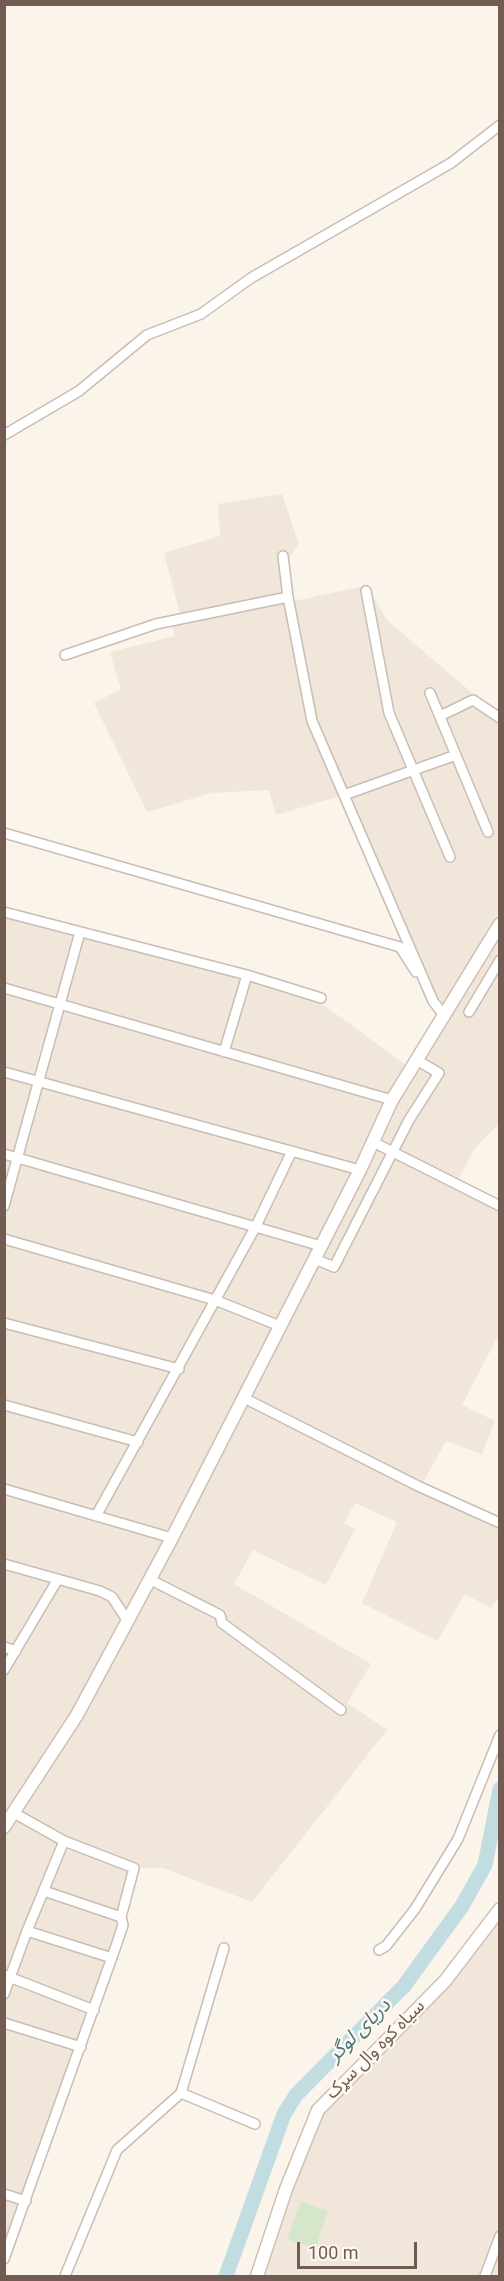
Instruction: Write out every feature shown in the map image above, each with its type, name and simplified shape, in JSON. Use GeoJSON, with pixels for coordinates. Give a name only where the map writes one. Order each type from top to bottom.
{"type":"FeatureCollection","features":[{"type":"Feature","properties":{"kind":"street"},"geometry":{"type":"LineString","coordinates":[[4,435],[79,391],[147,335],[201,314],[251,278],[451,162],[500,125]]}},
{"type":"Feature","properties":{"kind":"street"},"geometry":{"type":"LineString","coordinates":[[283,556],[288,597],[312,721],[433,1001]]}},
{"type":"Feature","properties":{"kind":"street"},"geometry":{"type":"LineString","coordinates":[[366,591],[389,713],[450,857]]}},
{"type":"Feature","properties":{"kind":"street"},"geometry":{"type":"LineString","coordinates":[[65,655],[156,624],[288,597]]}},
{"type":"Feature","properties":{"kind":"street"},"geometry":{"type":"LineString","coordinates":[[430,693],[488,832]]}},
{"type":"Feature","properties":{"kind":"street"},"geometry":{"type":"LineString","coordinates":[[440,716],[472,700],[500,718]]}},
{"type":"Feature","properties":{"kind":"street"},"geometry":{"type":"LineString","coordinates":[[344,795],[456,755]]}},
{"type":"Feature","properties":{"kind":"street"},"geometry":{"type":"LineString","coordinates":[[4,833],[400,946],[445,1017]]}},
{"type":"Feature","properties":{"kind":"street"},"geometry":{"type":"LineString","coordinates":[[4,912],[247,975],[321,998]]}},
{"type":"Feature","properties":{"kind":"street"},"geometry":{"type":"LineString","coordinates":[[4,1206],[80,932]]}},
{"type":"Feature","properties":{"kind":"street"},"geometry":{"type":"LineString","coordinates":[[4,1827],[64,1738],[127,1620],[151,1581],[172,1538],[250,1402],[280,1326],[360,1170],[392,1100],[498,933]]}},
{"type":"Feature","properties":{"kind":"street"},"geometry":{"type":"LineString","coordinates":[[469,1012],[500,960]]}},
{"type":"Feature","properties":{"kind":"street"},"geometry":{"type":"LineString","coordinates":[[224,1052],[247,975]]}},
{"type":"Feature","properties":{"kind":"street"},"geometry":{"type":"LineString","coordinates":[[4,988],[392,1100]]}},
{"type":"Feature","properties":{"kind":"street"},"geometry":{"type":"LineString","coordinates":[[315,1259],[334,1267],[392,1150],[440,1073],[418,1061]]}},
{"type":"Feature","properties":{"kind":"street"},"geometry":{"type":"LineString","coordinates":[[4,1072],[360,1170]]}},
{"type":"Feature","properties":{"kind":"street"},"geometry":{"type":"LineString","coordinates":[[373,1142],[500,1206]]}},
{"type":"Feature","properties":{"kind":"street"},"geometry":{"type":"LineString","coordinates":[[96,1516],[256,1226],[292,1151]]}},
{"type":"Feature","properties":{"kind":"street"},"geometry":{"type":"LineString","coordinates":[[4,1154],[321,1246]]}},
{"type":"Feature","properties":{"kind":"street"},"geometry":{"type":"LineString","coordinates":[[4,1239],[215,1300],[280,1326]]}},
{"type":"Feature","properties":{"kind":"street"},"geometry":{"type":"LineString","coordinates":[[4,1323],[179,1369]]}},
{"type":"Feature","properties":{"kind":"street"},"geometry":{"type":"LineString","coordinates":[[250,1402],[418,1486],[500,1523]]}},
{"type":"Feature","properties":{"kind":"street"},"geometry":{"type":"LineString","coordinates":[[4,1405],[138,1442]]}},
{"type":"Feature","properties":{"kind":"street"},"geometry":{"type":"LineString","coordinates":[[4,1489],[172,1538]]}},
{"type":"Feature","properties":{"kind":"street"},"geometry":{"type":"LineString","coordinates":[[4,1564],[112,1597],[127,1620]]}},
{"type":"Feature","properties":{"kind":"street"},"geometry":{"type":"LineString","coordinates":[[4,1670],[58,1579]]}},
{"type":"Feature","properties":{"kind":"street"},"geometry":{"type":"LineString","coordinates":[[151,1581],[220,1615],[222,1623],[341,1710]]}},
{"type":"Feature","properties":{"kind":"street"},"geometry":{"type":"LineString","coordinates":[[4,1647],[16,1651]]}},
{"type":"Feature","properties":{"kind":"street"},"geometry":{"type":"LineString","coordinates":[[379,1950],[386,1946],[415,1910],[458,1839],[500,1735]]}},
{"type":"Feature","properties":{"kind":"street"},"geometry":{"type":"LineString","coordinates":[[4,2259],[123,1925],[121,1917],[134,1868],[64,1841],[14,1813]]}},
{"type":"Feature","properties":{"kind":"street"},"geometry":{"type":"LineString","coordinates":[[4,1994],[8,1977],[64,1841]]}},
{"type":"Feature","properties":{"kind":"street"},"geometry":{"type":"LineString","coordinates":[[44,1891],[121,1917]]}},
{"type":"Feature","properties":{"kind":"street","name":"سیاه کوه وال سړک"},"geometry":{"type":"LineString","coordinates":[[256,2277],[286,2189],[318,2110],[444,1981],[500,1909]]}},
{"type":"Feature","properties":{"kind":"street"},"geometry":{"type":"LineString","coordinates":[[27,1931],[112,1958]]}},
{"type":"Feature","properties":{"kind":"street"},"geometry":{"type":"LineString","coordinates":[[65,2277],[117,2150],[181,2093],[224,1948]]}},
{"type":"Feature","properties":{"kind":"street"},"geometry":{"type":"LineString","coordinates":[[8,1977],[94,2010]]}},
{"type":"Feature","properties":{"kind":"street"},"geometry":{"type":"LineString","coordinates":[[4,2023],[81,2047]]}},
{"type":"Feature","properties":{"kind":"street"},"geometry":{"type":"LineString","coordinates":[[181,2093],[255,2124]]}},
{"type":"Feature","properties":{"kind":"street"},"geometry":{"type":"LineString","coordinates":[[4,2194],[26,2201]]}},
{"type":"Feature","properties":{"kind":"street"},"geometry":{"type":"LineString","coordinates":[[485,2277],[500,2236]]}},
{"type":"Feature","properties":{"kind":"shaded area"},"geometry":{"type":"Polygon","coordinates":[[[282,494],[299,544],[287,560],[294,601],[366,586],[387,620],[499,716],[499,1124],[475,1148],[455,1185],[499,1208],[499,1334],[462,1405],[495,1421],[482,1454],[446,1441],[421,1486],[499,1521],[499,1596],[491,1608],[465,1594],[437,1641],[362,1603],[397,1522],[355,1503],[344,1523],[355,1529],[326,1585],[253,1550],[234,1584],[371,1664],[347,1703],[387,1730],[252,1902],[163,1868],[134,1868],[123,1920],[5,2259],[5,912],[247,975],[318,1001],[413,1070],[442,1021],[434,1013],[340,796],[276,815],[269,790],[211,793],[147,812],[94,703],[121,689],[110,652],[175,636],[172,627],[182,622],[164,553],[220,536],[218,504],[282,494]]]}},
{"type":"Feature","properties":{"kind":"shaded area"},"geometry":{"type":"Polygon","coordinates":[[[499,1909],[499,2276],[257,2276],[310,2125],[445,1981],[499,1909]]]}},
{"type":"Feature","properties":{"kind":"green space"},"geometry":{"type":"Polygon","coordinates":[[[301,2201],[328,2211],[315,2249],[287,2239],[301,2201]]]}},
{"type":"Feature","properties":{"kind":"waterway","name":"دریای لوگر"},"geometry":{"type":"LineString","coordinates":[[226,2276],[284,2114],[296,2095],[404,1986],[462,1906],[485,1865],[500,1789]]}}]}
